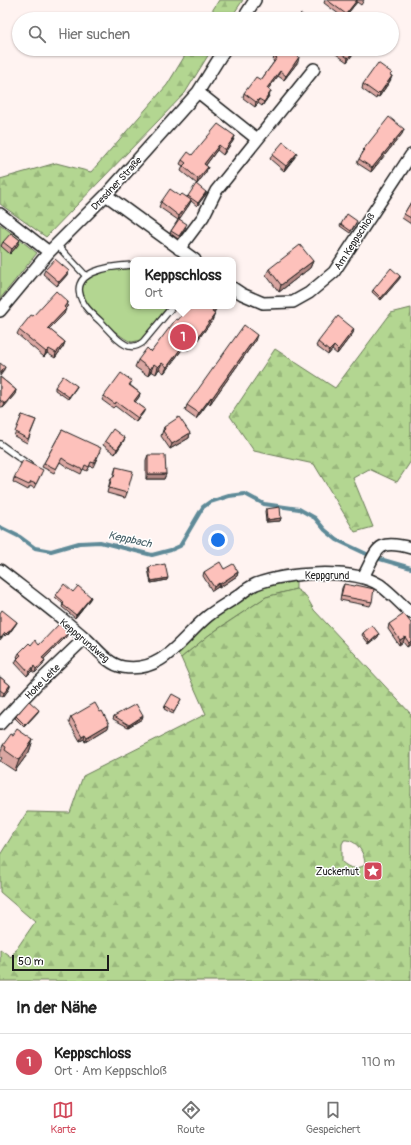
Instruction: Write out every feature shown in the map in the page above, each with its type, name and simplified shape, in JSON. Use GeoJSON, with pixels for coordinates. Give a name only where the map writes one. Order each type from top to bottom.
{"type":"FeatureCollection","features":[{"type":"Feature","properties":{"kind":"street"},"geometry":{"type":"LineString","coordinates":[[247,12],[255,0]]}},
{"type":"Feature","properties":{"kind":"street","name":"Dresdner Straße"},"geometry":{"type":"LineString","coordinates":[[0,311],[53,249],[106,195],[198,92],[221,56]]}},
{"type":"Feature","properties":{"kind":"street"},"geometry":{"type":"LineString","coordinates":[[179,249],[203,217],[216,191],[314,69]]}},
{"type":"Feature","properties":{"kind":"street"},"geometry":{"type":"LineString","coordinates":[[198,92],[257,139]]}},
{"type":"Feature","properties":{"kind":"street","name":"Am Keppschloß"},"geometry":{"type":"LineString","coordinates":[[236,290],[263,303],[293,302],[309,293],[334,272],[411,155]]}},
{"type":"Feature","properties":{"kind":"street"},"geometry":{"type":"LineString","coordinates":[[106,195],[191,257]]}},
{"type":"Feature","properties":{"kind":"street"},"geometry":{"type":"LineString","coordinates":[[0,214],[53,249]]}},
{"type":"Feature","properties":{"kind":"street"},"geometry":{"type":"LineString","coordinates":[[365,573],[379,548],[386,544],[398,544],[411,548]]}},
{"type":"Feature","properties":{"kind":"street","name":"Keppgrundweg"},"geometry":{"type":"LineString","coordinates":[[0,570],[85,638],[110,662],[123,667],[148,665],[166,657],[208,616],[254,585]]}},
{"type":"Feature","properties":{"kind":"street","name":"Keppgrund"},"geometry":{"type":"LineString","coordinates":[[254,585],[282,577],[317,574],[365,573],[411,613]]}},
{"type":"Feature","properties":{"kind":"street","name":"Hohe Leite"},"geometry":{"type":"LineString","coordinates":[[0,724],[37,684],[85,638]]}},
{"type":"Feature","properties":{"kind":"lane"},"geometry":{"type":"LineString","coordinates":[[53,249],[86,276]]}},
{"type":"Feature","properties":{"kind":"lane"},"geometry":{"type":"LineString","coordinates":[[130,265],[115,266],[92,272],[80,281],[78,287],[84,305],[119,340],[126,345],[138,346],[170,309]]}},
{"type":"Feature","properties":{"kind":"lane"},"geometry":{"type":"LineString","coordinates":[[0,444],[29,465]]}},
{"type":"Feature","properties":{"kind":"green space"},"geometry":{"type":"Polygon","coordinates":[[[219,0],[243,0],[235,12],[211,12],[219,0]]]}},
{"type":"Feature","properties":{"kind":"green space"},"geometry":{"type":"Polygon","coordinates":[[[185,56],[208,56],[185,93],[46,237],[0,204],[0,179],[56,163],[91,172],[167,85],[185,56]]]}},
{"type":"Feature","properties":{"kind":"green space"},"geometry":{"type":"Polygon","coordinates":[[[0,224],[37,253],[0,299],[0,224]]]}},
{"type":"Feature","properties":{"kind":"green space"},"geometry":{"type":"Polygon","coordinates":[[[130,268],[130,309],[166,309],[141,340],[132,342],[114,331],[89,306],[84,296],[82,289],[87,280],[96,274],[115,269],[130,268]]]}},
{"type":"Feature","properties":{"kind":"green space"},"geometry":{"type":"Polygon","coordinates":[[[411,308],[411,461],[397,482],[369,469],[353,478],[373,527],[355,532],[314,464],[254,451],[230,416],[275,349],[335,388],[391,313],[411,308]]]}},
{"type":"Feature","properties":{"kind":"green space"},"geometry":{"type":"Polygon","coordinates":[[[296,581],[296,589],[266,597],[209,635],[181,658],[176,652],[211,619],[256,589],[296,581]]]}},
{"type":"Feature","properties":{"kind":"green space"},"geometry":{"type":"Polygon","coordinates":[[[296,589],[306,596],[314,610],[411,714],[411,981],[0,981],[0,949],[11,957],[35,922],[0,892],[0,855],[27,812],[70,813],[83,776],[206,714],[181,658],[209,635],[266,597],[296,589]],[[344,840],[342,844],[342,862],[353,868],[359,868],[365,865],[364,856],[359,848],[349,840],[344,840]]]}},
{"type":"Feature","properties":{"kind":"building"},"geometry":{"type":"Polygon","coordinates":[[[327,0],[357,0],[348,12],[343,12],[327,0]]]}},
{"type":"Feature","properties":{"kind":"building"},"geometry":{"type":"Polygon","coordinates":[[[274,56],[299,57],[286,76],[280,71],[267,88],[271,91],[264,102],[259,99],[256,102],[244,93],[256,77],[261,80],[277,58],[274,56]]]}},
{"type":"Feature","properties":{"kind":"building"},"geometry":{"type":"Polygon","coordinates":[[[378,63],[392,73],[390,75],[392,76],[380,93],[379,92],[377,94],[363,84],[378,63]]]}},
{"type":"Feature","properties":{"kind":"building"},"geometry":{"type":"Polygon","coordinates":[[[389,117],[404,129],[372,168],[359,159],[364,151],[363,150],[389,117]]]}},
{"type":"Feature","properties":{"kind":"building"},"geometry":{"type":"Polygon","coordinates":[[[218,124],[235,136],[225,150],[219,145],[204,164],[208,167],[198,179],[183,166],[186,163],[182,160],[188,152],[192,155],[218,124]]]}},
{"type":"Feature","properties":{"kind":"building"},"geometry":{"type":"Polygon","coordinates":[[[283,142],[297,153],[286,166],[272,155],[283,142]]]}},
{"type":"Feature","properties":{"kind":"building"},"geometry":{"type":"Polygon","coordinates":[[[196,184],[206,192],[198,203],[188,196],[196,184]]]}},
{"type":"Feature","properties":{"kind":"building"},"geometry":{"type":"Polygon","coordinates":[[[170,189],[180,196],[182,194],[191,200],[179,216],[161,202],[170,189]]]}},
{"type":"Feature","properties":{"kind":"building"},"geometry":{"type":"Polygon","coordinates":[[[411,202],[411,218],[404,214],[411,202]]]}},
{"type":"Feature","properties":{"kind":"building"},"geometry":{"type":"Polygon","coordinates":[[[347,214],[357,221],[351,231],[341,224],[347,214]]]}},
{"type":"Feature","properties":{"kind":"building"},"geometry":{"type":"Polygon","coordinates":[[[179,219],[187,224],[179,236],[171,231],[179,219]]]}},
{"type":"Feature","properties":{"kind":"building"},"geometry":{"type":"Polygon","coordinates":[[[11,233],[20,240],[12,249],[3,242],[11,233]]]}},
{"type":"Feature","properties":{"kind":"building"},"geometry":{"type":"Polygon","coordinates":[[[300,245],[313,261],[281,285],[269,269],[300,245]]]}},
{"type":"Feature","properties":{"kind":"building"},"geometry":{"type":"Polygon","coordinates":[[[55,259],[69,271],[59,282],[45,270],[55,259]]]}},
{"type":"Feature","properties":{"kind":"building"},"geometry":{"type":"Polygon","coordinates":[[[391,268],[400,276],[381,298],[373,290],[391,268]]]}},
{"type":"Feature","properties":{"kind":"building"},"geometry":{"type":"Polygon","coordinates":[[[56,291],[68,302],[64,307],[66,309],[48,328],[65,342],[56,353],[49,349],[46,352],[19,330],[31,315],[33,316],[56,291]]]}},
{"type":"Feature","properties":{"kind":"building"},"geometry":{"type":"Polygon","coordinates":[[[187,309],[214,309],[212,312],[215,314],[199,336],[197,334],[191,343],[187,340],[167,367],[162,363],[158,367],[154,364],[150,369],[138,360],[147,348],[151,352],[176,319],[178,320],[187,309]]]}},
{"type":"Feature","properties":{"kind":"building"},"geometry":{"type":"Polygon","coordinates":[[[338,316],[354,329],[338,350],[334,346],[329,351],[318,342],[338,316]]]}},
{"type":"Feature","properties":{"kind":"building"},"geometry":{"type":"Polygon","coordinates":[[[244,325],[257,335],[212,398],[211,397],[199,413],[187,405],[244,325]]]}},
{"type":"Feature","properties":{"kind":"building"},"geometry":{"type":"Polygon","coordinates":[[[0,363],[5,367],[0,374],[0,363]]]}},
{"type":"Feature","properties":{"kind":"building"},"geometry":{"type":"Polygon","coordinates":[[[121,373],[132,381],[129,385],[140,393],[134,401],[145,409],[138,418],[116,402],[115,404],[104,396],[121,373]]]}},
{"type":"Feature","properties":{"kind":"building"},"geometry":{"type":"Polygon","coordinates":[[[63,376],[77,386],[69,397],[55,387],[63,376]]]}},
{"type":"Feature","properties":{"kind":"building"},"geometry":{"type":"Polygon","coordinates":[[[0,377],[16,390],[5,404],[0,400],[0,377]]]}},
{"type":"Feature","properties":{"kind":"building"},"geometry":{"type":"Polygon","coordinates":[[[22,415],[36,420],[28,439],[15,432],[22,415]]]}},
{"type":"Feature","properties":{"kind":"building"},"geometry":{"type":"Polygon","coordinates":[[[179,417],[190,433],[172,444],[163,431],[165,429],[164,427],[179,417]]]}},
{"type":"Feature","properties":{"kind":"building"},"geometry":{"type":"Polygon","coordinates":[[[113,429],[125,438],[117,449],[105,441],[113,429]]]}},
{"type":"Feature","properties":{"kind":"building"},"geometry":{"type":"Polygon","coordinates":[[[62,430],[101,448],[94,463],[91,462],[89,467],[85,465],[83,470],[62,458],[56,469],[44,463],[62,430]]]}},
{"type":"Feature","properties":{"kind":"building"},"geometry":{"type":"Polygon","coordinates":[[[148,455],[165,455],[166,474],[148,474],[148,455]]]}},
{"type":"Feature","properties":{"kind":"building"},"geometry":{"type":"Polygon","coordinates":[[[23,460],[43,470],[36,484],[31,482],[29,485],[14,478],[23,460]]]}},
{"type":"Feature","properties":{"kind":"building"},"geometry":{"type":"Polygon","coordinates":[[[116,467],[133,471],[127,493],[109,488],[112,477],[114,477],[116,467]]]}},
{"type":"Feature","properties":{"kind":"building"},"geometry":{"type":"Polygon","coordinates":[[[280,507],[281,518],[267,520],[266,509],[280,507]]]}},
{"type":"Feature","properties":{"kind":"building"},"geometry":{"type":"Polygon","coordinates":[[[220,562],[224,569],[233,564],[238,572],[214,587],[204,572],[220,562]]]}},
{"type":"Feature","properties":{"kind":"building"},"geometry":{"type":"Polygon","coordinates":[[[165,564],[168,578],[151,581],[149,567],[165,564]]]}},
{"type":"Feature","properties":{"kind":"building"},"geometry":{"type":"Polygon","coordinates":[[[64,584],[73,592],[78,586],[91,597],[76,615],[63,605],[64,602],[56,595],[64,584]]]}},
{"type":"Feature","properties":{"kind":"building"},"geometry":{"type":"Polygon","coordinates":[[[344,584],[374,589],[372,602],[341,596],[344,584]]]}},
{"type":"Feature","properties":{"kind":"building"},"geometry":{"type":"Polygon","coordinates":[[[2,610],[17,622],[9,632],[6,634],[5,633],[1,638],[0,613],[2,610]]]}},
{"type":"Feature","properties":{"kind":"building"},"geometry":{"type":"Polygon","coordinates":[[[404,614],[411,623],[411,641],[409,643],[405,637],[400,640],[389,624],[404,614]]]}},
{"type":"Feature","properties":{"kind":"building"},"geometry":{"type":"Polygon","coordinates":[[[59,624],[68,633],[42,658],[45,660],[36,669],[34,666],[29,672],[17,659],[21,655],[19,653],[29,643],[31,645],[35,640],[39,645],[59,624]]]}},
{"type":"Feature","properties":{"kind":"building"},"geometry":{"type":"Polygon","coordinates":[[[372,625],[379,634],[370,642],[363,633],[372,625]]]}},
{"type":"Feature","properties":{"kind":"building"},"geometry":{"type":"Polygon","coordinates":[[[0,677],[10,685],[4,693],[0,690],[0,677]]]}},
{"type":"Feature","properties":{"kind":"building"},"geometry":{"type":"Polygon","coordinates":[[[172,694],[181,699],[174,712],[165,706],[172,694]]]}},
{"type":"Feature","properties":{"kind":"building"},"geometry":{"type":"Polygon","coordinates":[[[29,701],[39,710],[25,725],[16,716],[29,701]]]}},
{"type":"Feature","properties":{"kind":"building"},"geometry":{"type":"Polygon","coordinates":[[[95,703],[100,712],[102,711],[109,724],[87,737],[85,734],[82,736],[71,717],[95,703]]]}},
{"type":"Feature","properties":{"kind":"building"},"geometry":{"type":"Polygon","coordinates":[[[136,704],[143,716],[129,725],[114,716],[136,704]]]}},
{"type":"Feature","properties":{"kind":"building"},"geometry":{"type":"Polygon","coordinates":[[[17,729],[33,740],[19,760],[5,750],[6,747],[3,745],[11,734],[13,735],[17,729]]]}},
{"type":"Feature","properties":{"kind":"waterway","name":"Keppbach"},"geometry":{"type":"LineString","coordinates":[[0,527],[20,537],[35,548],[51,551],[79,543],[100,542],[152,555],[180,546],[203,507],[210,502],[229,496],[245,494],[264,504],[299,509],[315,518],[325,530],[337,540],[373,557],[411,568]]}},
{"type":"Feature","properties":{"kind":"place","name":"Keppschloss"},"geometry":{"type":"Point","coordinates":[183,337]}},
{"type":"Feature","properties":{"kind":"place","name":"Zuckerhut"},"geometry":{"type":"Point","coordinates":[373,871]}}]}
